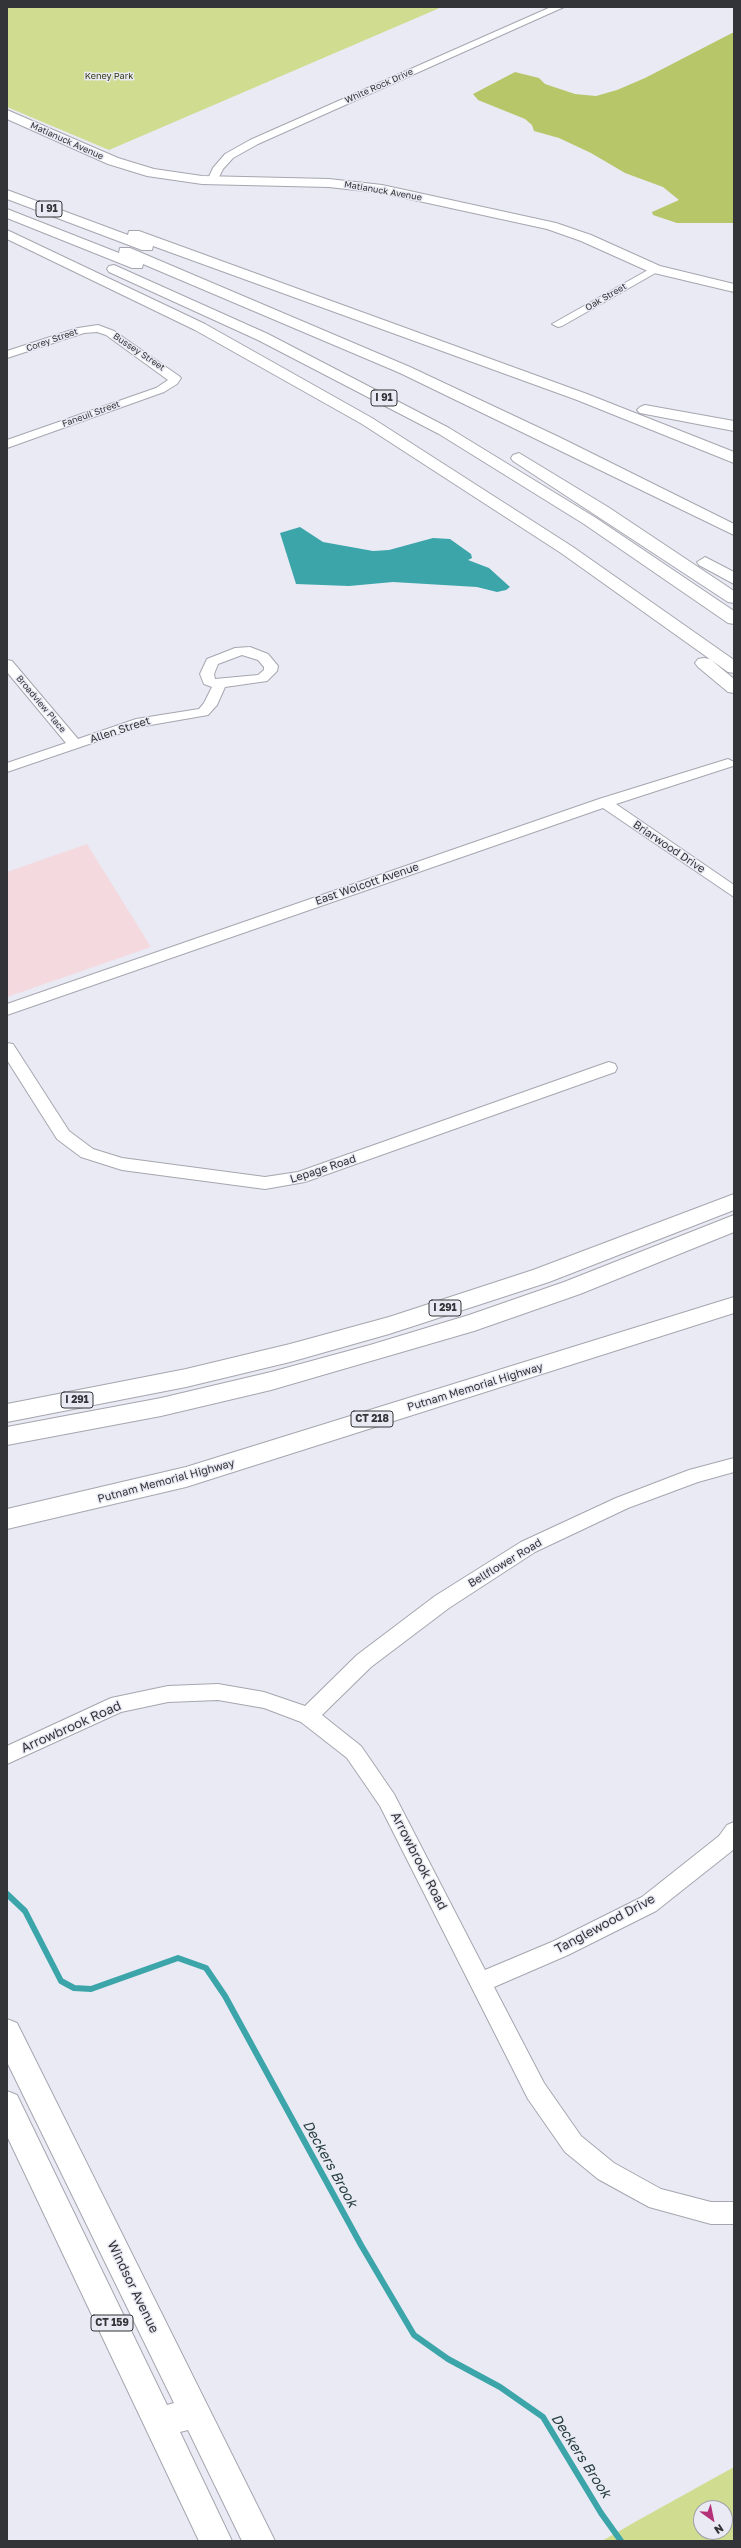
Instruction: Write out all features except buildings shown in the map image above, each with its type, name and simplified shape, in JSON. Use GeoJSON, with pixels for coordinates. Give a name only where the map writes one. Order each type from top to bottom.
{"type":"FeatureCollection","features":[{"type":"Feature","properties":{"kind":"main road","name":"I 91"},"geometry":{"type":"LineString","coordinates":[[7,194],[224,278],[339,327],[481,391],[637,465]]}},
{"type":"Feature","properties":{"kind":"main road"},"geometry":{"type":"LineString","coordinates":[[7,206],[225,292],[452,392],[562,444],[734,530]]}},
{"type":"Feature","properties":{"kind":"main road"},"geometry":{"type":"LineString","coordinates":[[7,213],[174,281],[317,348]]}},
{"type":"Feature","properties":{"kind":"main road","name":"I 91"},"geometry":{"type":"LineString","coordinates":[[7,225],[193,303],[315,362],[403,408],[474,449],[590,521],[734,619]]}},
{"type":"Feature","properties":{"kind":"main road"},"geometry":{"type":"LineString","coordinates":[[90,225],[137,235],[524,376],[734,458]]}},
{"type":"Feature","properties":{"kind":"main road"},"geometry":{"type":"LineString","coordinates":[[7,234],[153,303],[284,373],[400,442],[625,590],[734,668]]}},
{"type":"Feature","properties":{"kind":"main road"},"geometry":{"type":"LineString","coordinates":[[524,376],[642,409],[734,426]]}},
{"type":"Feature","properties":{"kind":"main road"},"geometry":{"type":"LineString","coordinates":[[452,392],[734,543]]}},
{"type":"Feature","properties":{"kind":"main road"},"geometry":{"type":"LineString","coordinates":[[425,405],[468,428]]}},
{"type":"Feature","properties":{"kind":"main road"},"geometry":{"type":"LineString","coordinates":[[734,579],[578,487],[508,451],[608,513],[734,598]]}},
{"type":"Feature","properties":{"kind":"main road"},"geometry":{"type":"LineString","coordinates":[[702,497],[734,514]]}},
{"type":"Feature","properties":{"kind":"main road"},"geometry":{"type":"LineString","coordinates":[[548,539],[734,688]]}},
{"type":"Feature","properties":{"kind":"main road"},"geometry":{"type":"LineString","coordinates":[[547,1286],[582,1254],[734,1188]]}},
{"type":"Feature","properties":{"kind":"main road","name":"I 291"},"geometry":{"type":"LineString","coordinates":[[7,1436],[117,1416],[271,1381],[411,1342],[547,1286],[734,1202]]}},
{"type":"Feature","properties":{"kind":"main road","name":"I 291"},"geometry":{"type":"LineString","coordinates":[[7,1413],[147,1387],[276,1356],[390,1325],[547,1286],[734,1223]]}},
{"type":"Feature","properties":{"kind":"main road"},"geometry":{"type":"LineString","coordinates":[[547,1286],[621,1275],[734,1236]]}},
{"type":"Feature","properties":{"kind":"main road","name":"Putnam Memorial Highway"},"geometry":{"type":"LineString","coordinates":[[7,1519],[92,1501],[186,1477],[734,1306]]}},
{"type":"Feature","properties":{"kind":"main road","name":"Windsor Avenue"},"geometry":{"type":"LineString","coordinates":[[7,2032],[259,2541]]}},
{"type":"Feature","properties":{"kind":"main road","name":"CT 159"},"geometry":{"type":"LineString","coordinates":[[7,2105],[216,2541]]}},
{"type":"Feature","properties":{"kind":"main road"},"geometry":{"type":"LineString","coordinates":[[159,2423],[195,2412]]}},
{"type":"Feature","properties":{"kind":"street","name":"White Rock Drive"},"geometry":{"type":"LineString","coordinates":[[212,181],[218,168],[229,156],[254,142],[559,7]]}},
{"type":"Feature","properties":{"kind":"street","name":"Matianuck Avenue"},"geometry":{"type":"LineString","coordinates":[[7,114],[132,168],[175,178],[212,181],[329,183],[382,189],[551,226],[586,238],[655,269],[734,288]]}},
{"type":"Feature","properties":{"kind":"street","name":"Oak Street"},"geometry":{"type":"LineString","coordinates":[[558,324],[655,269]]}},
{"type":"Feature","properties":{"kind":"street","name":"Corey Street"},"geometry":{"type":"LineString","coordinates":[[7,355],[82,330],[98,328]]}},
{"type":"Feature","properties":{"kind":"street","name":"Bussey Street"},"geometry":{"type":"LineString","coordinates":[[98,328],[110,333],[171,373],[175,378],[173,382]]}},
{"type":"Feature","properties":{"kind":"street","name":"Faneuil Street"},"geometry":{"type":"LineString","coordinates":[[7,444],[160,390],[173,382]]}},
{"type":"Feature","properties":{"kind":"street","name":"Broadview Place"},"geometry":{"type":"LineString","coordinates":[[7,664],[75,744]]}},
{"type":"Feature","properties":{"kind":"street","name":"Allen Street"},"geometry":{"type":"LineString","coordinates":[[7,768],[145,720],[203,712],[210,705],[220,684]]}},
{"type":"Feature","properties":{"kind":"street","name":"East Wolcott Avenue"},"geometry":{"type":"LineString","coordinates":[[7,1010],[604,802],[636,794],[728,763]]}},
{"type":"Feature","properties":{"kind":"street","name":"Briarwood Drive"},"geometry":{"type":"LineString","coordinates":[[604,802],[734,892]]}},
{"type":"Feature","properties":{"kind":"street","name":"Lepage Road"},"geometry":{"type":"LineString","coordinates":[[7,1048],[63,1135],[87,1153],[122,1164],[265,1183],[299,1178],[608,1068]]}},
{"type":"Feature","properties":{"kind":"street","name":"Bellflower Road"},"geometry":{"type":"LineString","coordinates":[[308,1716],[364,1661],[442,1602],[528,1547],[622,1503],[696,1475],[734,1464]]}},
{"type":"Feature","properties":{"kind":"street","name":"Arrowbrook Road"},"geometry":{"type":"LineString","coordinates":[[7,1755],[118,1704],[168,1694],[226,1694],[264,1700],[308,1716],[354,1752],[388,1800],[536,2091],[573,2144],[606,2171],[657,2199],[711,2213],[734,2213]]}},
{"type":"Feature","properties":{"kind":"street","name":"Tanglewood Drive"},"geometry":{"type":"LineString","coordinates":[[481,1982],[561,1948],[649,1904],[726,1843],[734,1831]]}},
{"type":"Feature","properties":{"kind":"shaded area"},"geometry":{"type":"Polygon","coordinates":[[[87,844],[151,947],[7,997],[7,872],[87,844]]]}},
{"type":"Feature","properties":{"kind":"green space","name":"Keney Park"},"geometry":{"type":"Polygon","coordinates":[[[7,7],[442,7],[109,150],[7,107],[7,7]]]}},
{"type":"Feature","properties":{"kind":"green space"},"geometry":{"type":"Polygon","coordinates":[[[734,32],[734,223],[677,223],[653,215],[652,212],[679,200],[663,187],[625,173],[591,153],[559,138],[534,131],[532,125],[525,119],[478,100],[473,94],[515,72],[539,78],[545,84],[575,94],[596,96],[617,90],[645,78],[734,32]]]}},
{"type":"Feature","properties":{"kind":"green space"},"geometry":{"type":"Polygon","coordinates":[[[734,2467],[734,2541],[602,2541],[635,2522],[734,2467]]]}},
{"type":"Feature","properties":{"kind":"water"},"geometry":{"type":"Polygon","coordinates":[[[300,527],[323,542],[373,551],[389,550],[433,538],[450,539],[471,554],[472,558],[468,560],[489,568],[510,587],[506,590],[497,592],[477,587],[393,582],[349,586],[296,584],[280,533],[300,527]]]}},
{"type":"Feature","properties":{"kind":"waterway","name":"Deckers Brook"},"geometry":{"type":"LineString","coordinates":[[7,1894],[25,1911],[61,1981],[74,1988],[91,1989],[178,1958],[206,1968],[225,1996],[361,2245],[414,2335],[448,2359],[500,2387],[543,2417],[601,2513],[621,2541]]}}]}
